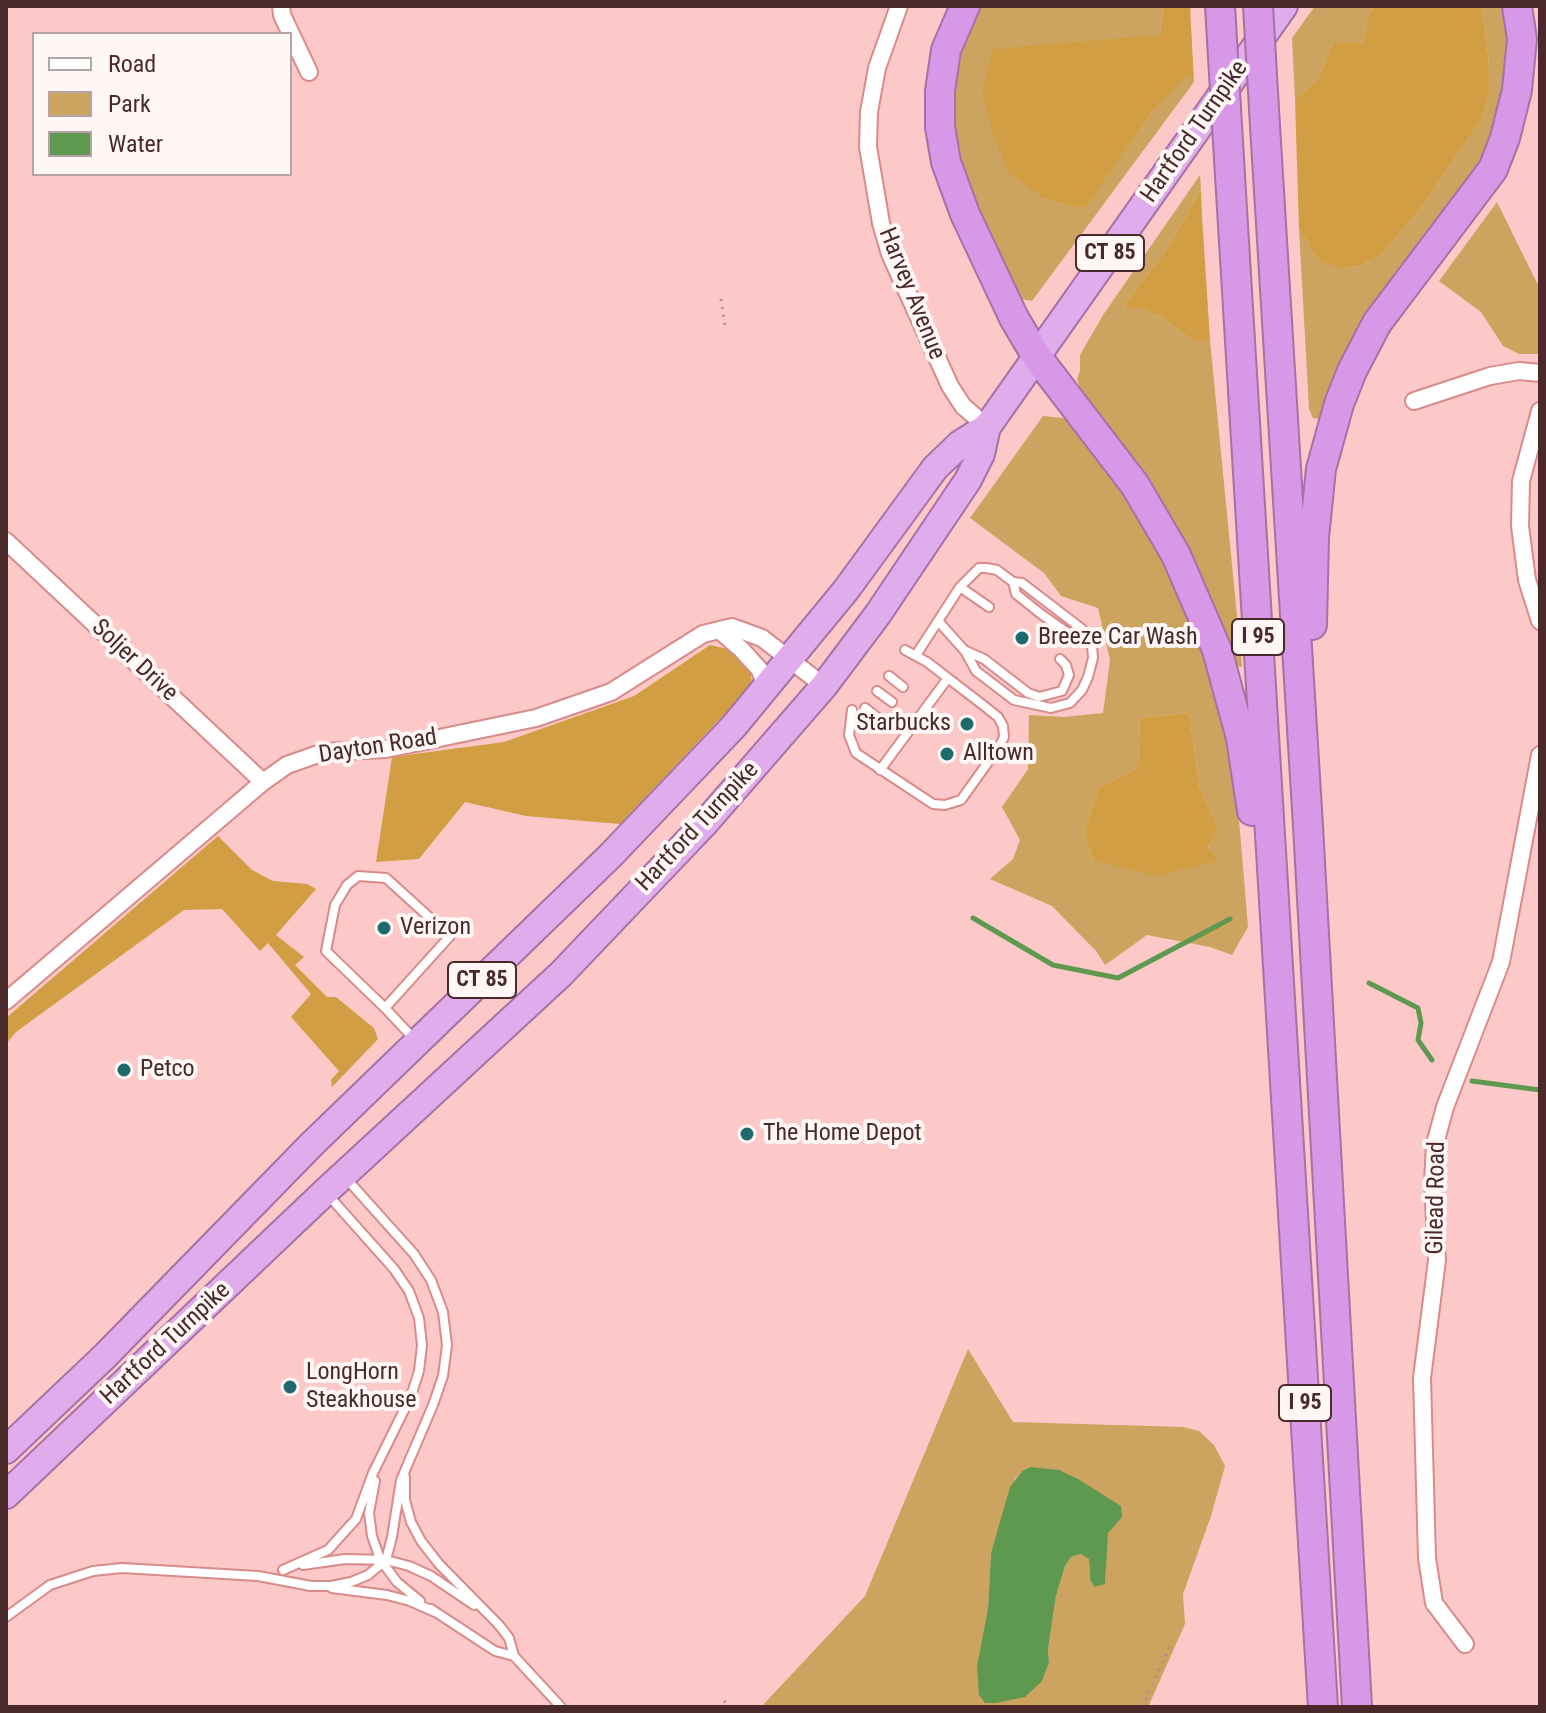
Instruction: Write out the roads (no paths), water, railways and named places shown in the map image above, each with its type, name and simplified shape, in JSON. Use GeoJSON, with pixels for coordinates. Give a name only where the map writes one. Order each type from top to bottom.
{"type":"FeatureCollection","features":[{"type":"Feature","properties":{"kind":"highway"},"geometry":{"type":"LineString","coordinates":[[965,6],[946,50],[940,91],[940,127],[946,162],[965,214],[1014,318],[1037,357],[1135,485],[1176,555],[1217,650],[1241,738],[1253,820],[1262,952],[1287,1099]]}},
{"type":"Feature","properties":{"kind":"highway","name":"I 95"},"geometry":{"type":"LineString","coordinates":[[1220,6],[1323,1707]]}},
{"type":"Feature","properties":{"kind":"highway","name":"I 95"},"geometry":{"type":"LineString","coordinates":[[1258,6],[1357,1707]]}},
{"type":"Feature","properties":{"kind":"highway","name":"Hartford Turnpike"},"geometry":{"type":"LineString","coordinates":[[6,1450],[106,1355],[304,1152],[611,855],[734,726],[846,590],[935,468],[960,444],[987,427],[1284,6]]}},
{"type":"Feature","properties":{"kind":"highway"},"geometry":{"type":"LineString","coordinates":[[1308,826],[1314,537],[1321,469],[1339,404],[1377,323],[1493,169],[1505,138],[1517,90],[1522,39],[1517,6]]}},
{"type":"Feature","properties":{"kind":"highway","name":"Hartford Turnpike"},"geometry":{"type":"LineString","coordinates":[[6,1495],[561,974],[705,823],[824,686],[878,614],[964,487],[981,454],[987,427]]}},
{"type":"Feature","properties":{"kind":"highway"},"geometry":{"type":"LineString","coordinates":[[304,1152],[334,1184]]}},
{"type":"Feature","properties":{"kind":"street"},"geometry":{"type":"LineString","coordinates":[[281,6],[290,32]]}},
{"type":"Feature","properties":{"kind":"street","name":"Harvey Avenue"},"geometry":{"type":"LineString","coordinates":[[899,6],[877,68],[869,112],[868,147],[881,223],[890,254],[950,386],[963,406],[987,427]]}},
{"type":"Feature","properties":{"kind":"street"},"geometry":{"type":"LineString","coordinates":[[292,36],[309,72]]}},
{"type":"Feature","properties":{"kind":"street"},"geometry":{"type":"LineString","coordinates":[[1414,401],[1490,376],[1519,371],[1540,373]]}},
{"type":"Feature","properties":{"kind":"street"},"geometry":{"type":"LineString","coordinates":[[1540,411],[1521,481],[1520,526],[1527,580],[1540,621]]}},
{"type":"Feature","properties":{"kind":"street","name":"Soljer Drive"},"geometry":{"type":"LineString","coordinates":[[6,541],[263,782]]}},
{"type":"Feature","properties":{"kind":"street"},"geometry":{"type":"LineString","coordinates":[[719,630],[732,627],[762,638],[824,686]]}},
{"type":"Feature","properties":{"kind":"street"},"geometry":{"type":"LineString","coordinates":[[719,630],[760,670],[766,688]]}},
{"type":"Feature","properties":{"kind":"street","name":"Dayton Road"},"geometry":{"type":"LineString","coordinates":[[6,1001],[263,782],[287,765],[324,752],[386,749],[536,718],[611,692],[703,634],[719,630]]}},
{"type":"Feature","properties":{"kind":"street","name":"Gilead Road"},"geometry":{"type":"LineString","coordinates":[[1465,1644],[1434,1603],[1427,1558],[1422,1378],[1437,1260],[1433,1183],[1435,1144],[1445,1107],[1501,962],[1540,755]]}},
{"type":"Feature","properties":{"kind":"lane"},"geometry":{"type":"LineString","coordinates":[[916,655],[960,587],[979,568],[997,570],[1013,582],[1022,583],[1082,629],[1084,637],[1092,645],[1093,658],[1088,677],[1082,690],[1070,703],[1051,708],[1014,700],[976,671],[965,651],[939,622]]}},
{"type":"Feature","properties":{"kind":"lane"},"geometry":{"type":"LineString","coordinates":[[960,587],[989,607]]}},
{"type":"Feature","properties":{"kind":"lane"},"geometry":{"type":"LineString","coordinates":[[852,710],[849,735],[856,753],[933,804],[945,805],[961,800],[1004,737],[998,717],[948,678],[905,650]]}},
{"type":"Feature","properties":{"kind":"lane"},"geometry":{"type":"LineString","coordinates":[[965,651],[984,659],[1028,693],[1039,697],[1062,691],[1069,675],[1060,659]]}},
{"type":"Feature","properties":{"kind":"lane"},"geometry":{"type":"LineString","coordinates":[[889,676],[903,687]]}},
{"type":"Feature","properties":{"kind":"lane"},"geometry":{"type":"LineString","coordinates":[[880,770],[923,702],[948,678]]}},
{"type":"Feature","properties":{"kind":"lane"},"geometry":{"type":"LineString","coordinates":[[877,691],[892,702]]}},
{"type":"Feature","properties":{"kind":"lane"},"geometry":{"type":"LineString","coordinates":[[865,708],[879,719]]}},
{"type":"Feature","properties":{"kind":"lane"},"geometry":{"type":"LineString","coordinates":[[385,1008],[450,936],[386,878],[358,876],[347,885],[335,905],[326,951],[418,1042]]}},
{"type":"Feature","properties":{"kind":"lane"},"geometry":{"type":"LineString","coordinates":[[283,1570],[328,1550],[356,1519],[411,1396],[419,1371],[422,1345],[419,1318],[409,1291],[334,1184]]}},
{"type":"Feature","properties":{"kind":"lane"},"geometry":{"type":"LineString","coordinates":[[309,1586],[351,1582],[368,1575],[383,1561],[392,1537],[401,1480],[443,1376],[447,1345],[443,1312],[431,1280],[414,1254],[334,1184]]}},
{"type":"Feature","properties":{"kind":"lane"},"geometry":{"type":"LineString","coordinates":[[388,1442],[379,1464],[369,1513],[372,1536],[383,1561],[412,1596],[495,1651],[514,1656]]}},
{"type":"Feature","properties":{"kind":"lane"},"geometry":{"type":"LineString","coordinates":[[411,1453],[405,1477],[405,1500],[411,1522],[439,1564],[499,1625],[509,1638],[514,1656],[561,1707]]}},
{"type":"Feature","properties":{"kind":"lane"},"geometry":{"type":"LineString","coordinates":[[258,1576],[345,1559],[409,1566],[431,1576],[499,1625]]}},
{"type":"Feature","properties":{"kind":"lane"},"geometry":{"type":"LineString","coordinates":[[6,1617],[50,1585],[93,1571],[122,1568],[258,1576],[309,1586],[387,1595],[435,1612]]}},
{"type":"Feature","properties":{"kind":"water"},"geometry":{"type":"Polygon","coordinates":[[[1030,1467],[1059,1470],[1078,1479],[1121,1506],[1122,1517],[1108,1533],[1105,1584],[1094,1587],[1090,1579],[1089,1559],[1081,1554],[1071,1557],[1065,1566],[1056,1596],[1049,1662],[1042,1681],[1025,1697],[985,1703],[979,1695],[977,1666],[988,1609],[991,1553],[1010,1487],[1022,1471],[1030,1467]]]}},
{"type":"Feature","properties":{"kind":"waterway"},"geometry":{"type":"LineString","coordinates":[[973,918],[1053,965],[1118,978],[1230,919]]}},
{"type":"Feature","properties":{"kind":"waterway"},"geometry":{"type":"LineString","coordinates":[[1369,983],[1418,1008],[1421,1023],[1418,1040],[1432,1060]]}},
{"type":"Feature","properties":{"kind":"waterway"},"geometry":{"type":"LineString","coordinates":[[1472,1081],[1540,1090]]}},
{"type":"Feature","properties":{"kind":"place","name":"Breeze Car Wash"},"geometry":{"type":"Point","coordinates":[1022,638]}},
{"type":"Feature","properties":{"kind":"place","name":"Starbucks"},"geometry":{"type":"Point","coordinates":[967,724]}},
{"type":"Feature","properties":{"kind":"place","name":"Alltown"},"geometry":{"type":"Point","coordinates":[947,754]}},
{"type":"Feature","properties":{"kind":"place","name":"Verizon"},"geometry":{"type":"Point","coordinates":[384,928]}},
{"type":"Feature","properties":{"kind":"place","name":"Petco"},"geometry":{"type":"Point","coordinates":[124,1070]}},
{"type":"Feature","properties":{"kind":"place","name":"The Home Depot"},"geometry":{"type":"Point","coordinates":[747,1134]}},
{"type":"Feature","properties":{"kind":"place","name":"LongHorn Steakhouse"},"geometry":{"type":"Point","coordinates":[290,1387]}}]}
